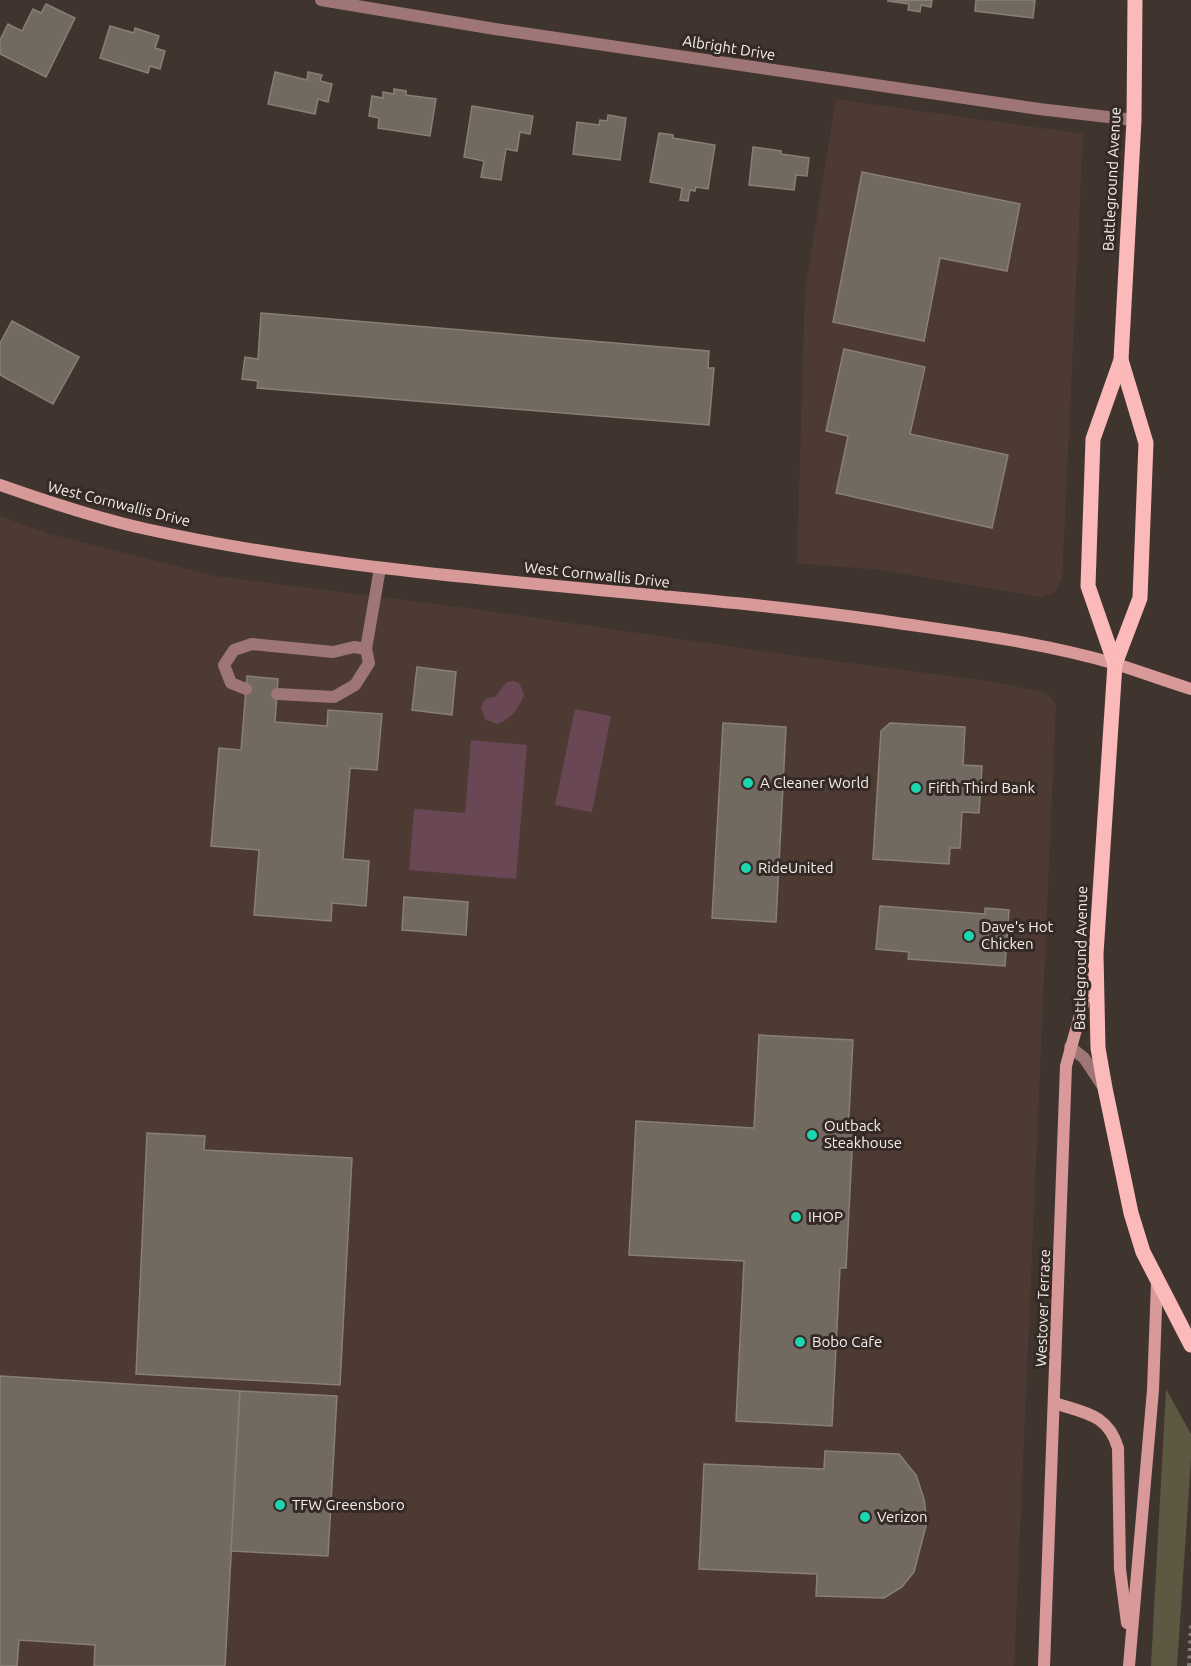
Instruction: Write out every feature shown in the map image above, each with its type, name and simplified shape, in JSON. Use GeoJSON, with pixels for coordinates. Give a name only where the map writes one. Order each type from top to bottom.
{"type":"FeatureCollection","features":[{"type":"Feature","properties":{"kind":"main road","name":"Battleground Avenue"},"geometry":{"type":"LineString","coordinates":[[1115,664],[1088,586],[1093,439],[1121,360],[1134,120],[1135,0]]}},
{"type":"Feature","properties":{"kind":"main road","name":"Battleground Avenue"},"geometry":{"type":"LineString","coordinates":[[1121,360],[1146,443],[1140,598],[1115,664],[1096,954],[1098,1048],[1131,1213],[1143,1252],[1191,1345]]}},
{"type":"Feature","properties":{"kind":"main road","name":"West Cornwallis Drive"},"geometry":{"type":"LineString","coordinates":[[0,485],[66,508],[144,529],[252,549],[380,568],[822,613],[1036,645],[1115,664],[1191,689]]}},
{"type":"Feature","properties":{"kind":"main road","name":"Westover Terrace"},"geometry":{"type":"LineString","coordinates":[[1044,1666],[1066,1066],[1096,954]]}},
{"type":"Feature","properties":{"kind":"main road"},"geometry":{"type":"LineString","coordinates":[[1129,1666],[1152,1390],[1157,1282]]}},
{"type":"Feature","properties":{"kind":"main road"},"geometry":{"type":"LineString","coordinates":[[1054,1403],[1103,1420],[1114,1432],[1118,1448],[1120,1569],[1130,1645]]}},
{"type":"Feature","properties":{"kind":"street","name":"Albright Drive"},"geometry":{"type":"LineString","coordinates":[[321,0],[484,28],[1049,110],[1134,120]]}},
{"type":"Feature","properties":{"kind":"street"},"geometry":{"type":"LineString","coordinates":[[277,694],[334,697],[355,685],[369,663],[366,649],[380,568]]}},
{"type":"Feature","properties":{"kind":"street"},"geometry":{"type":"LineString","coordinates":[[246,689],[231,683],[224,665],[234,650],[252,644],[333,652],[354,647],[366,649]]}},
{"type":"Feature","properties":{"kind":"street"},"geometry":{"type":"LineString","coordinates":[[1070,1047],[1084,1058],[1105,1088]]}},
{"type":"Feature","properties":{"kind":"path"},"geometry":{"type":"LineString","coordinates":[[1189,1666],[1191,1624]]}},
{"type":"Feature","properties":{"kind":"shaded area"},"geometry":{"type":"Polygon","coordinates":[[[836,99],[1083,134],[1062,578],[1054,593],[1041,597],[883,570],[797,563],[805,291],[836,99]]]}},
{"type":"Feature","properties":{"kind":"shaded area"},"geometry":{"type":"Polygon","coordinates":[[[0,516],[50,534],[215,576],[474,609],[789,655],[995,682],[1046,693],[1056,704],[1014,1666],[0,1666],[0,516]]]}},
{"type":"Feature","properties":{"kind":"shaded area"},"geometry":{"type":"Polygon","coordinates":[[[507,682],[519,683],[524,694],[517,709],[507,719],[497,724],[485,719],[481,707],[483,702],[495,697],[507,682]]]}},
{"type":"Feature","properties":{"kind":"shaded area"},"geometry":{"type":"Polygon","coordinates":[[[575,709],[611,716],[592,812],[555,805],[575,709]]]}},
{"type":"Feature","properties":{"kind":"shaded area"},"geometry":{"type":"Polygon","coordinates":[[[471,740],[527,745],[516,879],[409,870],[414,809],[465,813],[471,740]]]}},
{"type":"Feature","properties":{"kind":"shaded area"},"geometry":{"type":"Polygon","coordinates":[[[1166,1389],[1191,1434],[1191,1459],[1177,1666],[1151,1666],[1166,1389]]]}},
{"type":"Feature","properties":{"kind":"building"},"geometry":{"type":"Polygon","coordinates":[[[932,0],[931,7],[921,5],[920,12],[908,10],[909,4],[887,1],[932,0]]]}},
{"type":"Feature","properties":{"kind":"building"},"geometry":{"type":"Polygon","coordinates":[[[976,0],[1035,0],[1033,18],[975,11],[976,0]]]}},
{"type":"Feature","properties":{"kind":"building"},"geometry":{"type":"Polygon","coordinates":[[[46,4],[75,18],[46,77],[0,54],[0,40],[8,24],[22,31],[33,9],[41,13],[46,4]]]}},
{"type":"Feature","properties":{"kind":"building"},"geometry":{"type":"Polygon","coordinates":[[[110,26],[134,33],[135,28],[159,36],[155,48],[165,51],[160,69],[150,66],[148,73],[100,58],[110,26]]]}},
{"type":"Feature","properties":{"kind":"building"},"geometry":{"type":"Polygon","coordinates":[[[275,72],[307,80],[308,72],[322,75],[320,81],[332,84],[328,102],[318,99],[315,114],[268,104],[275,72]]]}},
{"type":"Feature","properties":{"kind":"building"},"geometry":{"type":"Polygon","coordinates":[[[394,89],[406,91],[406,95],[436,99],[430,136],[378,128],[379,118],[369,116],[372,96],[383,98],[383,92],[394,94],[394,89]]]}},
{"type":"Feature","properties":{"kind":"building"},"geometry":{"type":"Polygon","coordinates":[[[472,106],[533,116],[530,134],[520,132],[517,151],[506,149],[501,180],[481,177],[484,161],[464,157],[472,106]]]}},
{"type":"Feature","properties":{"kind":"building"},"geometry":{"type":"Polygon","coordinates":[[[608,115],[626,118],[620,160],[573,154],[577,122],[599,125],[600,120],[607,121],[608,115]]]}},
{"type":"Feature","properties":{"kind":"building"},"geometry":{"type":"Polygon","coordinates":[[[659,133],[673,135],[673,138],[715,145],[708,189],[696,187],[695,191],[690,190],[688,201],[680,200],[682,188],[650,182],[659,133]]]}},
{"type":"Feature","properties":{"kind":"building"},"geometry":{"type":"Polygon","coordinates":[[[753,147],[809,158],[807,176],[796,175],[794,190],[749,185],[753,147]]]}},
{"type":"Feature","properties":{"kind":"building"},"geometry":{"type":"Polygon","coordinates":[[[862,172],[1020,204],[1007,271],[940,258],[924,341],[833,322],[862,172]]]}},
{"type":"Feature","properties":{"kind":"building"},"geometry":{"type":"Polygon","coordinates":[[[261,313],[709,351],[708,368],[714,368],[709,425],[257,388],[258,381],[242,379],[245,357],[258,359],[261,313]]]}},
{"type":"Feature","properties":{"kind":"building"},"geometry":{"type":"Polygon","coordinates":[[[12,321],[79,357],[53,404],[0,375],[0,343],[12,321]]]}},
{"type":"Feature","properties":{"kind":"building"},"geometry":{"type":"Polygon","coordinates":[[[844,349],[925,367],[910,434],[1008,455],[992,528],[836,493],[848,436],[826,431],[844,349]]]}},
{"type":"Feature","properties":{"kind":"building"},"geometry":{"type":"Polygon","coordinates":[[[417,667],[456,672],[452,715],[412,710],[417,667]]]}},
{"type":"Feature","properties":{"kind":"building"},"geometry":{"type":"Polygon","coordinates":[[[247,676],[278,679],[275,722],[327,726],[328,710],[382,714],[377,770],[350,768],[343,859],[369,861],[366,906],[332,903],[331,921],[254,915],[259,850],[211,846],[219,748],[241,750],[247,676]]]}},
{"type":"Feature","properties":{"kind":"building"},"geometry":{"type":"Polygon","coordinates":[[[723,723],[786,727],[776,922],[712,918],[723,723]]]}},
{"type":"Feature","properties":{"kind":"building"},"geometry":{"type":"Polygon","coordinates":[[[890,723],[965,727],[963,765],[982,766],[979,813],[962,812],[960,848],[950,848],[949,864],[873,859],[881,731],[890,723]]]}},
{"type":"Feature","properties":{"kind":"building"},"geometry":{"type":"Polygon","coordinates":[[[404,897],[468,902],[466,935],[402,930],[404,897]]]}},
{"type":"Feature","properties":{"kind":"building"},"geometry":{"type":"Polygon","coordinates":[[[880,906],[985,914],[985,908],[1009,910],[1005,966],[908,959],[909,952],[876,949],[880,906]]]}},
{"type":"Feature","properties":{"kind":"building"},"geometry":{"type":"Polygon","coordinates":[[[759,1035],[853,1040],[848,1133],[853,1133],[846,1268],[840,1268],[832,1426],[736,1421],[744,1261],[629,1255],[636,1121],[754,1128],[759,1035]]]}},
{"type":"Feature","properties":{"kind":"building"},"geometry":{"type":"Polygon","coordinates":[[[147,1133],[205,1136],[204,1150],[352,1158],[340,1385],[136,1374],[147,1133]]]}},
{"type":"Feature","properties":{"kind":"building"},"geometry":{"type":"Polygon","coordinates":[[[0,1376],[240,1391],[225,1666],[94,1666],[95,1645],[19,1640],[17,1666],[0,1666],[0,1376]]]}},
{"type":"Feature","properties":{"kind":"building"},"geometry":{"type":"Polygon","coordinates":[[[240,1391],[337,1396],[328,1556],[231,1551],[240,1391]]]}},
{"type":"Feature","properties":{"kind":"building"},"geometry":{"type":"Polygon","coordinates":[[[825,1451],[899,1454],[916,1475],[924,1499],[927,1522],[914,1572],[902,1587],[884,1598],[816,1596],[817,1574],[699,1569],[704,1464],[824,1469],[825,1451]]]}},
{"type":"Feature","properties":{"kind":"place","name":"A Cleaner World"},"geometry":{"type":"Point","coordinates":[748,783]}},
{"type":"Feature","properties":{"kind":"place","name":"Fifth Third Bank"},"geometry":{"type":"Point","coordinates":[916,788]}},
{"type":"Feature","properties":{"kind":"place","name":"RideUnited"},"geometry":{"type":"Point","coordinates":[746,868]}},
{"type":"Feature","properties":{"kind":"place","name":"Dave's Hot Chicken"},"geometry":{"type":"Point","coordinates":[969,936]}},
{"type":"Feature","properties":{"kind":"place","name":"Outback Steakhouse"},"geometry":{"type":"Point","coordinates":[812,1135]}},
{"type":"Feature","properties":{"kind":"place","name":"IHOP"},"geometry":{"type":"Point","coordinates":[796,1217]}},
{"type":"Feature","properties":{"kind":"place","name":"Bobo Cafe"},"geometry":{"type":"Point","coordinates":[800,1342]}},
{"type":"Feature","properties":{"kind":"place","name":"TFW Greensboro"},"geometry":{"type":"Point","coordinates":[280,1505]}},
{"type":"Feature","properties":{"kind":"place","name":"Verizon"},"geometry":{"type":"Point","coordinates":[865,1517]}}]}
